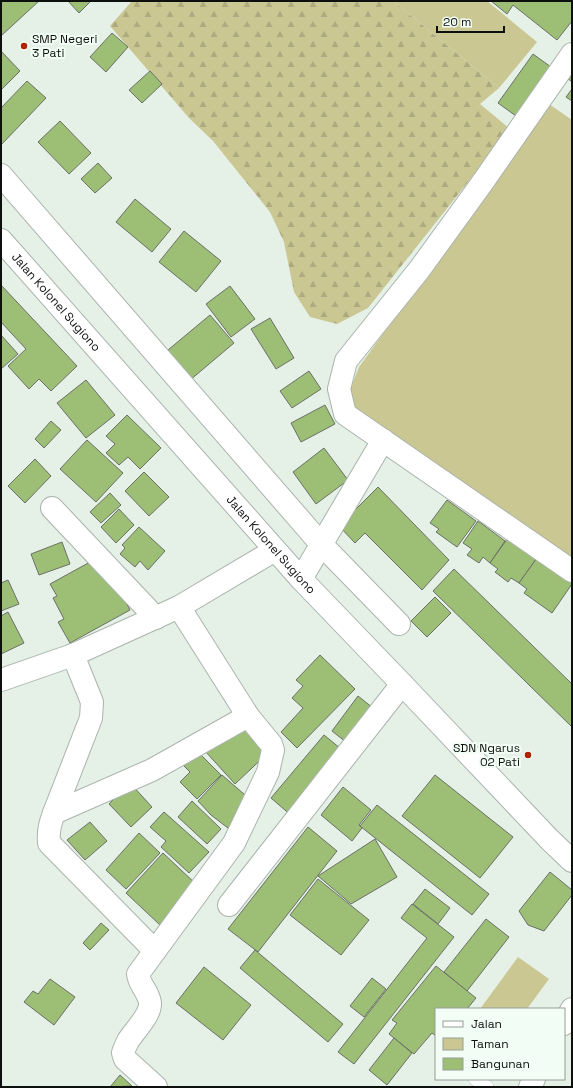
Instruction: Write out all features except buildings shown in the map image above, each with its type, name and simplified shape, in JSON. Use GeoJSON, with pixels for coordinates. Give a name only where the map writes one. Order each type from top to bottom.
{"type":"FeatureCollection","features":[{"type":"Feature","properties":{"kind":"street"},"geometry":{"type":"LineString","coordinates":[[572,54],[480,186],[419,270],[346,361],[339,389],[346,414],[572,571]]}},
{"type":"Feature","properties":{"kind":"street"},"geometry":{"type":"LineString","coordinates":[[1,175],[321,544],[399,624]]}},
{"type":"Feature","properties":{"kind":"street","name":"Jalan Kolonel Sugiono"},"geometry":{"type":"LineString","coordinates":[[1,240],[301,579],[550,840],[572,861]]}},
{"type":"Feature","properties":{"kind":"street"},"geometry":{"type":"LineString","coordinates":[[301,579],[383,440]]}},
{"type":"Feature","properties":{"kind":"street"},"geometry":{"type":"LineString","coordinates":[[52,508],[156,618]]}},
{"type":"Feature","properties":{"kind":"street"},"geometry":{"type":"LineString","coordinates":[[1,680],[73,655],[156,618],[179,607],[275,550]]}},
{"type":"Feature","properties":{"kind":"street"},"geometry":{"type":"LineString","coordinates":[[156,1087],[125,1059],[123,1053],[127,1042],[148,1013],[150,1004],[145,991],[139,982],[138,974],[234,843],[247,813],[268,772],[272,750],[271,744],[248,716],[179,607]]}},
{"type":"Feature","properties":{"kind":"street"},"geometry":{"type":"LineString","coordinates":[[73,655],[92,702],[91,718],[49,825],[49,843],[155,951]]}},
{"type":"Feature","properties":{"kind":"street"},"geometry":{"type":"LineString","coordinates":[[229,905],[402,684]]}},
{"type":"Feature","properties":{"kind":"street"},"geometry":{"type":"LineString","coordinates":[[54,813],[152,770],[248,716]]}},
{"type":"Feature","properties":{"kind":"street"},"geometry":{"type":"LineString","coordinates":[[550,840],[572,846]]}},
{"type":"Feature","properties":{"kind":"street"},"geometry":{"type":"LineString","coordinates":[[565,1022],[572,1009]]}},
{"type":"Feature","properties":{"kind":"lane"},"geometry":{"type":"LineString","coordinates":[[476,1080],[487,1087]]}},
{"type":"Feature","properties":{"kind":"green space"},"geometry":{"type":"Polygon","coordinates":[[[132,1],[393,1],[499,88],[480,104],[510,129],[368,308],[337,324],[310,317],[294,292],[284,242],[270,212],[213,141],[189,118],[110,26],[132,1]]]}},
{"type":"Feature","properties":{"kind":"green space"},"geometry":{"type":"Polygon","coordinates":[[[393,1],[487,1],[537,42],[499,88],[393,1]]]}},
{"type":"Feature","properties":{"kind":"green space"},"geometry":{"type":"Polygon","coordinates":[[[549,104],[572,120],[572,564],[356,410],[350,390],[359,367],[549,104]]]}},
{"type":"Feature","properties":{"kind":"green space"},"geometry":{"type":"Polygon","coordinates":[[[518,957],[549,979],[528,1008],[481,1008],[518,957]]]}},
{"type":"Feature","properties":{"kind":"place","name":"SMP Negeri 3 Pati"},"geometry":{"type":"Point","coordinates":[24,46]}},
{"type":"Feature","properties":{"kind":"place","name":"SDN Ngarus 02 Pati"},"geometry":{"type":"Point","coordinates":[528,755]}}]}
